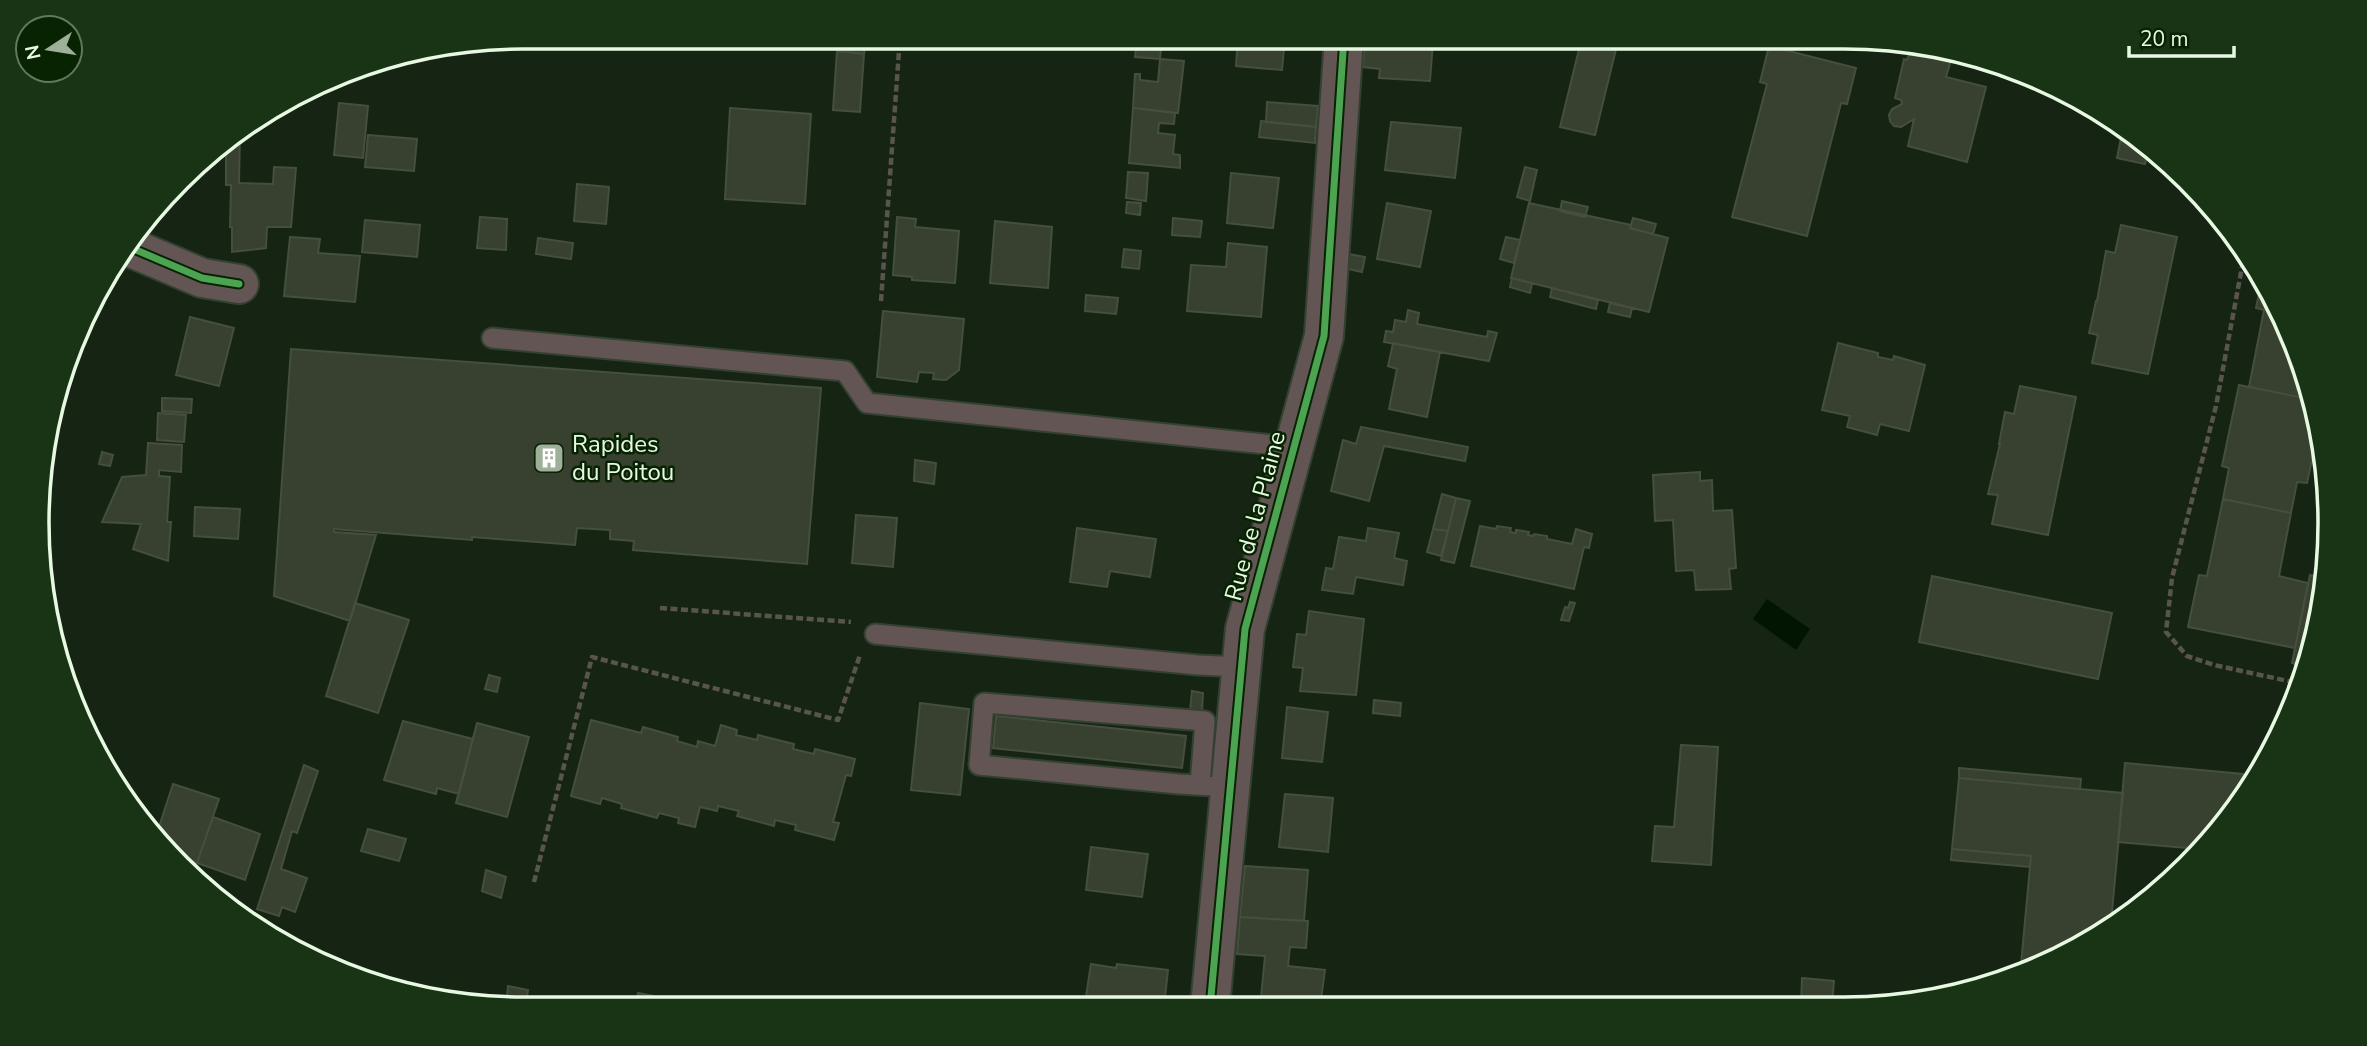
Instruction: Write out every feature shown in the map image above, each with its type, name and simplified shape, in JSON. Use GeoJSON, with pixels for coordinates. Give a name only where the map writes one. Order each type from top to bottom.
{"type":"FeatureCollection","features":[{"type":"Feature","properties":{"kind":"street","name":"Rue de la Plaine"},"geometry":{"type":"LineString","coordinates":[[1210,997],[1215,786],[1241,667],[1245,628],[1324,336],[1343,49]]}},
{"type":"Feature","properties":{"kind":"street"},"geometry":{"type":"LineString","coordinates":[[136,250],[190,274],[239,284]]}},
{"type":"Feature","properties":{"kind":"lane"},"geometry":{"type":"LineString","coordinates":[[492,338],[845,371],[867,403],[1294,447]]}},
{"type":"Feature","properties":{"kind":"lane"},"geometry":{"type":"LineString","coordinates":[[875,634],[1241,667]]}},
{"type":"Feature","properties":{"kind":"lane"},"geometry":{"type":"LineString","coordinates":[[984,703],[1205,721],[1215,786],[979,765],[984,703]]}},
{"type":"Feature","properties":{"kind":"path"},"geometry":{"type":"LineString","coordinates":[[881,301],[899,49]]}},
{"type":"Feature","properties":{"kind":"path"},"geometry":{"type":"LineString","coordinates":[[2242,267],[2216,406],[2172,578],[2166,632],[2187,656],[2214,665],[2291,682]]}},
{"type":"Feature","properties":{"kind":"path"},"geometry":{"type":"LineString","coordinates":[[534,882],[592,657],[838,720],[862,648],[875,634],[862,623],[660,608]]}},
{"type":"Feature","properties":{"kind":"shaded area"},"geometry":{"type":"Polygon","coordinates":[[[1767,599],[1810,629],[1796,650],[1753,619],[1767,599]]]}},
{"type":"Feature","properties":{"kind":"building"},"geometry":{"type":"Polygon","coordinates":[[[837,49],[865,49],[864,54],[837,49]]]}},
{"type":"Feature","properties":{"kind":"building"},"geometry":{"type":"Polygon","coordinates":[[[1136,49],[1161,49],[1160,59],[1135,57],[1136,49]]]}},
{"type":"Feature","properties":{"kind":"building"},"geometry":{"type":"Polygon","coordinates":[[[1237,49],[1284,49],[1282,70],[1236,66],[1237,49]]]}},
{"type":"Feature","properties":{"kind":"building"},"geometry":{"type":"Polygon","coordinates":[[[1364,49],[1432,49],[1430,81],[1379,78],[1380,69],[1363,67],[1364,49]]]}},
{"type":"Feature","properties":{"kind":"building"},"geometry":{"type":"Polygon","coordinates":[[[1579,49],[1616,49],[1595,135],[1560,127],[1579,49]]]}},
{"type":"Feature","properties":{"kind":"building"},"geometry":{"type":"Polygon","coordinates":[[[1768,49],[1781,49],[1856,68],[1847,104],[1841,103],[1807,236],[1732,217],[1767,84],[1760,82],[1768,49]]]}},
{"type":"Feature","properties":{"kind":"building"},"geometry":{"type":"Polygon","coordinates":[[[837,51],[864,54],[860,112],[833,110],[837,51]]]}},
{"type":"Feature","properties":{"kind":"building"},"geometry":{"type":"Polygon","coordinates":[[[1909,54],[1951,61],[1946,77],[1986,87],[1967,162],[1908,146],[1914,119],[1901,127],[1894,126],[1890,121],[1892,109],[1902,104],[1901,100],[1895,98],[1904,59],[1907,60],[1909,54]]]}},
{"type":"Feature","properties":{"kind":"building"},"geometry":{"type":"Polygon","coordinates":[[[1160,59],[1184,61],[1178,113],[1133,108],[1135,74],[1140,74],[1140,80],[1158,82],[1160,59]]]}},
{"type":"Feature","properties":{"kind":"building"},"geometry":{"type":"Polygon","coordinates":[[[1267,102],[1318,106],[1316,127],[1266,122],[1267,102]]]}},
{"type":"Feature","properties":{"kind":"building"},"geometry":{"type":"Polygon","coordinates":[[[339,103],[368,106],[363,158],[334,155],[339,103]]]}},
{"type":"Feature","properties":{"kind":"building"},"geometry":{"type":"Polygon","coordinates":[[[730,108],[811,114],[805,204],[725,199],[730,108]]]}},
{"type":"Feature","properties":{"kind":"building"},"geometry":{"type":"Polygon","coordinates":[[[1133,108],[1175,113],[1174,124],[1159,123],[1158,133],[1175,135],[1173,154],[1180,155],[1180,168],[1129,163],[1133,108]]]}},
{"type":"Feature","properties":{"kind":"building"},"geometry":{"type":"Polygon","coordinates":[[[1261,121],[1316,127],[1315,143],[1259,137],[1261,121]]]}},
{"type":"Feature","properties":{"kind":"building"},"geometry":{"type":"Polygon","coordinates":[[[1391,122],[1461,128],[1455,178],[1385,170],[1391,122]]]}},
{"type":"Feature","properties":{"kind":"building"},"geometry":{"type":"Polygon","coordinates":[[[368,135],[417,139],[414,171],[365,167],[368,135]]]}},
{"type":"Feature","properties":{"kind":"building"},"geometry":{"type":"Polygon","coordinates":[[[2121,139],[2146,158],[2145,164],[2117,158],[2121,139]]]}},
{"type":"Feature","properties":{"kind":"building"},"geometry":{"type":"Polygon","coordinates":[[[240,143],[239,183],[273,184],[274,167],[296,168],[291,227],[267,227],[266,248],[232,252],[231,185],[226,185],[226,154],[240,143]]]}},
{"type":"Feature","properties":{"kind":"building"},"geometry":{"type":"Polygon","coordinates":[[[1525,167],[1537,170],[1530,201],[1517,197],[1525,167]]]}},
{"type":"Feature","properties":{"kind":"building"},"geometry":{"type":"Polygon","coordinates":[[[1128,172],[1148,173],[1146,201],[1126,198],[1128,172]]]}},
{"type":"Feature","properties":{"kind":"building"},"geometry":{"type":"Polygon","coordinates":[[[1231,173],[1279,178],[1273,228],[1227,223],[1231,173]]]}},
{"type":"Feature","properties":{"kind":"building"},"geometry":{"type":"Polygon","coordinates":[[[577,184],[609,187],[606,224],[574,221],[577,184]]]}},
{"type":"Feature","properties":{"kind":"building"},"geometry":{"type":"Polygon","coordinates":[[[1562,201],[1588,207],[1585,217],[1560,211],[1562,201]]]}},
{"type":"Feature","properties":{"kind":"building"},"geometry":{"type":"Polygon","coordinates":[[[1127,202],[1141,203],[1140,215],[1126,213],[1127,202]]]}},
{"type":"Feature","properties":{"kind":"building"},"geometry":{"type":"Polygon","coordinates":[[[1387,203],[1431,211],[1420,267],[1377,259],[1387,203]]]}},
{"type":"Feature","properties":{"kind":"building"},"geometry":{"type":"Polygon","coordinates":[[[1529,203],[1631,225],[1630,228],[1668,238],[1649,312],[1511,278],[1529,203]]]}},
{"type":"Feature","properties":{"kind":"building"},"geometry":{"type":"Polygon","coordinates":[[[480,217],[507,219],[506,250],[477,248],[480,217]]]}},
{"type":"Feature","properties":{"kind":"building"},"geometry":{"type":"Polygon","coordinates":[[[897,217],[916,219],[915,227],[959,231],[955,283],[912,280],[912,277],[893,275],[897,217]]]}},
{"type":"Feature","properties":{"kind":"building"},"geometry":{"type":"Polygon","coordinates":[[[1173,218],[1202,221],[1200,237],[1172,235],[1173,218]]]}},
{"type":"Feature","properties":{"kind":"building"},"geometry":{"type":"Polygon","coordinates":[[[1633,218],[1656,224],[1653,234],[1630,228],[1633,218]]]}},
{"type":"Feature","properties":{"kind":"building"},"geometry":{"type":"Polygon","coordinates":[[[365,220],[420,225],[417,257],[362,252],[365,220]]]}},
{"type":"Feature","properties":{"kind":"building"},"geometry":{"type":"Polygon","coordinates":[[[995,221],[1052,227],[1048,288],[990,283],[995,221]]]}},
{"type":"Feature","properties":{"kind":"building"},"geometry":{"type":"Polygon","coordinates":[[[2121,225],[2177,237],[2148,374],[2092,363],[2098,335],[2089,333],[2106,251],[2115,253],[2121,225]]]}},
{"type":"Feature","properties":{"kind":"building"},"geometry":{"type":"Polygon","coordinates":[[[290,237],[320,239],[318,253],[360,256],[355,302],[284,296],[290,237]]]}},
{"type":"Feature","properties":{"kind":"building"},"geometry":{"type":"Polygon","coordinates":[[[1506,237],[1520,240],[1514,263],[1500,259],[1506,237]]]}},
{"type":"Feature","properties":{"kind":"building"},"geometry":{"type":"Polygon","coordinates":[[[538,238],[573,243],[571,259],[536,254],[538,238]]]}},
{"type":"Feature","properties":{"kind":"building"},"geometry":{"type":"Polygon","coordinates":[[[1228,243],[1267,247],[1261,317],[1187,311],[1191,265],[1226,267],[1228,243]]]}},
{"type":"Feature","properties":{"kind":"building"},"geometry":{"type":"Polygon","coordinates":[[[1124,249],[1141,251],[1139,269],[1122,267],[1124,249]]]}},
{"type":"Feature","properties":{"kind":"building"},"geometry":{"type":"Polygon","coordinates":[[[1349,254],[1365,257],[1362,272],[1348,269],[1349,254]]]}},
{"type":"Feature","properties":{"kind":"building"},"geometry":{"type":"Polygon","coordinates":[[[1512,278],[1532,283],[1530,293],[1510,287],[1512,278]]]}},
{"type":"Feature","properties":{"kind":"building"},"geometry":{"type":"Polygon","coordinates":[[[1552,288],[1598,300],[1596,309],[1550,297],[1552,288]]]}},
{"type":"Feature","properties":{"kind":"building"},"geometry":{"type":"Polygon","coordinates":[[[1086,295],[1118,298],[1116,314],[1085,311],[1086,295]]]}},
{"type":"Feature","properties":{"kind":"building"},"geometry":{"type":"Polygon","coordinates":[[[2259,295],[2282,342],[2301,397],[2249,387],[2264,310],[2256,308],[2259,295]]]}},
{"type":"Feature","properties":{"kind":"building"},"geometry":{"type":"Polygon","coordinates":[[[1610,303],[1632,308],[1630,317],[1608,312],[1610,303]]]}},
{"type":"Feature","properties":{"kind":"building"},"geometry":{"type":"Polygon","coordinates":[[[1408,310],[1419,313],[1417,324],[1487,337],[1488,331],[1497,333],[1489,361],[1384,342],[1386,331],[1393,332],[1395,320],[1406,322],[1408,310]]]}},
{"type":"Feature","properties":{"kind":"building"},"geometry":{"type":"Polygon","coordinates":[[[883,311],[964,319],[959,370],[946,380],[933,379],[934,373],[919,372],[917,382],[877,377],[883,311]]]}},
{"type":"Feature","properties":{"kind":"building"},"geometry":{"type":"Polygon","coordinates":[[[190,317],[234,328],[219,386],[176,375],[190,317]]]}},
{"type":"Feature","properties":{"kind":"building"},"geometry":{"type":"Polygon","coordinates":[[[1393,343],[1440,352],[1427,417],[1389,409],[1397,369],[1388,366],[1393,343]]]}},
{"type":"Feature","properties":{"kind":"building"},"geometry":{"type":"Polygon","coordinates":[[[1838,343],[1878,353],[1878,357],[1893,360],[1894,356],[1925,365],[1909,431],[1880,424],[1877,435],[1847,427],[1850,416],[1822,410],[1838,343]]]}},
{"type":"Feature","properties":{"kind":"building","name":"Rapides du Poitou"},"geometry":{"type":"Polygon","coordinates":[[[291,349],[821,388],[807,564],[633,550],[634,541],[610,539],[610,530],[577,528],[575,545],[334,529],[334,532],[376,535],[350,621],[274,596],[291,349]]]}},
{"type":"Feature","properties":{"kind":"building"},"geometry":{"type":"Polygon","coordinates":[[[2239,385],[2301,397],[2313,455],[2307,483],[2297,482],[2291,513],[2223,499],[2229,468],[2222,466],[2239,385]]]}},
{"type":"Feature","properties":{"kind":"building"},"geometry":{"type":"Polygon","coordinates":[[[2020,386],[2076,397],[2048,535],[1992,524],[1998,495],[1988,494],[2005,412],[2014,414],[2020,386]]]}},
{"type":"Feature","properties":{"kind":"building"},"geometry":{"type":"Polygon","coordinates":[[[162,398],[192,399],[191,413],[162,411],[162,398]]]}},
{"type":"Feature","properties":{"kind":"building"},"geometry":{"type":"Polygon","coordinates":[[[158,413],[186,415],[184,442],[157,440],[158,413]]]}},
{"type":"Feature","properties":{"kind":"building"},"geometry":{"type":"Polygon","coordinates":[[[1361,427],[1468,447],[1465,461],[1384,446],[1369,501],[1331,491],[1343,440],[1356,444],[1361,427]]]}},
{"type":"Feature","properties":{"kind":"building"},"geometry":{"type":"Polygon","coordinates":[[[148,443],[182,445],[181,472],[159,470],[159,476],[170,477],[168,561],[133,549],[141,524],[102,522],[122,477],[146,475],[148,443]]]}},
{"type":"Feature","properties":{"kind":"building"},"geometry":{"type":"Polygon","coordinates":[[[102,452],[113,455],[110,466],[99,464],[102,452]]]}},
{"type":"Feature","properties":{"kind":"building"},"geometry":{"type":"Polygon","coordinates":[[[915,460],[936,463],[934,484],[914,481],[915,460]]]}},
{"type":"Feature","properties":{"kind":"building"},"geometry":{"type":"Polygon","coordinates":[[[1700,472],[1700,481],[1712,480],[1713,511],[1732,510],[1736,568],[1729,569],[1731,589],[1696,590],[1694,570],[1676,571],[1673,520],[1655,521],[1653,475],[1700,472]]]}},
{"type":"Feature","properties":{"kind":"building"},"geometry":{"type":"Polygon","coordinates":[[[1442,494],[1456,498],[1448,531],[1433,529],[1442,494]]]}},
{"type":"Feature","properties":{"kind":"building"},"geometry":{"type":"Polygon","coordinates":[[[1456,498],[1470,501],[1454,563],[1441,560],[1456,498]]]}},
{"type":"Feature","properties":{"kind":"building"},"geometry":{"type":"Polygon","coordinates":[[[2223,499],[2291,513],[2279,576],[2308,583],[2295,648],[2188,627],[2199,575],[2207,576],[2223,499]]]}},
{"type":"Feature","properties":{"kind":"building"},"geometry":{"type":"Polygon","coordinates":[[[195,507],[240,509],[238,539],[194,536],[195,507]]]}},
{"type":"Feature","properties":{"kind":"building"},"geometry":{"type":"Polygon","coordinates":[[[856,515],[897,518],[893,567],[852,563],[856,515]]]}},
{"type":"Feature","properties":{"kind":"building"},"geometry":{"type":"Polygon","coordinates":[[[1480,526],[1511,528],[1510,532],[1529,532],[1528,535],[1547,536],[1547,539],[1572,544],[1576,529],[1592,534],[1589,548],[1584,547],[1574,589],[1471,566],[1480,526]]]}},
{"type":"Feature","properties":{"kind":"building"},"geometry":{"type":"Polygon","coordinates":[[[1077,528],[1156,539],[1150,577],[1110,571],[1107,587],[1070,582],[1077,528]]]}},
{"type":"Feature","properties":{"kind":"building"},"geometry":{"type":"Polygon","coordinates":[[[1368,528],[1399,533],[1394,558],[1407,561],[1403,585],[1356,577],[1353,594],[1322,590],[1326,568],[1333,569],[1339,537],[1366,541],[1368,528]]]}},
{"type":"Feature","properties":{"kind":"building"},"geometry":{"type":"Polygon","coordinates":[[[1433,529],[1448,531],[1441,556],[1427,552],[1433,529]]]}},
{"type":"Feature","properties":{"kind":"building"},"geometry":{"type":"Polygon","coordinates":[[[2310,575],[2315,576],[2309,615],[2296,664],[2292,663],[2310,575]]]}},
{"type":"Feature","properties":{"kind":"building"},"geometry":{"type":"Polygon","coordinates":[[[1932,576],[2112,613],[2098,679],[1919,642],[1932,576]]]}},
{"type":"Feature","properties":{"kind":"building"},"geometry":{"type":"Polygon","coordinates":[[[1570,602],[1575,603],[1569,621],[1561,620],[1565,607],[1568,608],[1570,602]]]}},
{"type":"Feature","properties":{"kind":"building"},"geometry":{"type":"Polygon","coordinates":[[[355,603],[409,620],[378,713],[326,696],[355,603]]]}},
{"type":"Feature","properties":{"kind":"building"},"geometry":{"type":"Polygon","coordinates":[[[1309,611],[1364,619],[1356,695],[1300,691],[1303,668],[1293,667],[1297,634],[1306,635],[1309,611]]]}},
{"type":"Feature","properties":{"kind":"building"},"geometry":{"type":"Polygon","coordinates":[[[489,675],[500,678],[497,692],[485,689],[489,675]]]}},
{"type":"Feature","properties":{"kind":"building"},"geometry":{"type":"Polygon","coordinates":[[[1192,691],[1203,693],[1202,712],[1190,711],[1192,691]]]}},
{"type":"Feature","properties":{"kind":"building"},"geometry":{"type":"Polygon","coordinates":[[[1374,700],[1401,703],[1400,716],[1373,713],[1374,700]]]}},
{"type":"Feature","properties":{"kind":"building"},"geometry":{"type":"Polygon","coordinates":[[[920,703],[969,709],[960,795],[911,790],[920,703]]]}},
{"type":"Feature","properties":{"kind":"building"},"geometry":{"type":"Polygon","coordinates":[[[1287,707],[1328,712],[1322,762],[1282,758],[1287,707]]]}},
{"type":"Feature","properties":{"kind":"building"},"geometry":{"type":"Polygon","coordinates":[[[996,716],[1186,736],[1182,768],[993,748],[996,716]]]}},
{"type":"Feature","properties":{"kind":"building"},"geometry":{"type":"Polygon","coordinates":[[[591,720],[641,733],[643,727],[678,737],[677,741],[697,747],[698,741],[715,746],[721,725],[737,730],[736,735],[757,740],[758,735],[794,744],[793,749],[814,754],[815,749],[855,759],[851,776],[846,775],[833,822],[839,823],[834,840],[795,830],[796,825],[775,820],[774,826],[737,816],[739,811],[718,806],[717,811],[700,807],[695,827],[678,823],[679,818],[659,813],[657,818],[621,808],[622,804],[602,798],[600,804],[571,796],[591,720]]]}},
{"type":"Feature","properties":{"kind":"building"},"geometry":{"type":"Polygon","coordinates":[[[403,721],[473,739],[459,794],[437,788],[436,794],[384,780],[403,721]]]}},
{"type":"Feature","properties":{"kind":"building"},"geometry":{"type":"Polygon","coordinates":[[[477,723],[529,737],[507,817],[456,803],[477,723]]]}},
{"type":"Feature","properties":{"kind":"building"},"geometry":{"type":"Polygon","coordinates":[[[1681,745],[1718,747],[1711,865],[1652,861],[1655,826],[1674,827],[1681,745]]]}},
{"type":"Feature","properties":{"kind":"building"},"geometry":{"type":"Polygon","coordinates":[[[2125,763],[2243,774],[2220,812],[2188,848],[2118,842],[2125,763]]]}},
{"type":"Feature","properties":{"kind":"building"},"geometry":{"type":"Polygon","coordinates":[[[304,765],[318,771],[297,833],[292,831],[281,869],[307,878],[295,912],[282,907],[279,916],[257,909],[304,765]]]}},
{"type":"Feature","properties":{"kind":"building"},"geometry":{"type":"Polygon","coordinates":[[[1959,768],[2081,779],[2080,789],[1959,778],[1959,768]]]}},
{"type":"Feature","properties":{"kind":"building"},"geometry":{"type":"Polygon","coordinates":[[[1959,778],[2123,793],[2112,914],[2054,948],[2021,962],[2031,856],[1952,849],[1959,778]]]}},
{"type":"Feature","properties":{"kind":"building"},"geometry":{"type":"Polygon","coordinates":[[[173,784],[219,799],[197,863],[188,858],[159,827],[173,784]]]}},
{"type":"Feature","properties":{"kind":"building"},"geometry":{"type":"Polygon","coordinates":[[[1285,794],[1333,798],[1328,852],[1279,847],[1285,794]]]}},
{"type":"Feature","properties":{"kind":"building"},"geometry":{"type":"Polygon","coordinates":[[[213,817],[260,834],[245,880],[197,863],[213,817]]]}},
{"type":"Feature","properties":{"kind":"building"},"geometry":{"type":"Polygon","coordinates":[[[368,829],[406,839],[399,861],[361,851],[368,829]]]}},
{"type":"Feature","properties":{"kind":"building"},"geometry":{"type":"Polygon","coordinates":[[[1091,847],[1148,854],[1142,897],[1086,890],[1091,847]]]}},
{"type":"Feature","properties":{"kind":"building"},"geometry":{"type":"Polygon","coordinates":[[[1952,849],[2031,856],[2030,867],[1951,860],[1952,849]]]}},
{"type":"Feature","properties":{"kind":"building"},"geometry":{"type":"Polygon","coordinates":[[[1245,866],[1308,870],[1304,921],[1240,917],[1245,866]]]}},
{"type":"Feature","properties":{"kind":"building"},"geometry":{"type":"Polygon","coordinates":[[[486,870],[506,877],[501,898],[482,891],[486,870]]]}},
{"type":"Feature","properties":{"kind":"building"},"geometry":{"type":"Polygon","coordinates":[[[1240,917],[1308,921],[1306,948],[1290,947],[1288,966],[1325,970],[1321,997],[1261,997],[1265,956],[1237,954],[1240,917]]]}},
{"type":"Feature","properties":{"kind":"building"},"geometry":{"type":"Polygon","coordinates":[[[1091,964],[1168,970],[1165,997],[1086,996],[1091,964]]]}},
{"type":"Feature","properties":{"kind":"building"},"geometry":{"type":"Polygon","coordinates":[[[1802,978],[1834,981],[1833,997],[1801,997],[1802,978]]]}},
{"type":"Feature","properties":{"kind":"building"},"geometry":{"type":"Polygon","coordinates":[[[508,986],[528,990],[527,997],[507,996],[508,986]]]}},
{"type":"Feature","properties":{"kind":"building"},"geometry":{"type":"Polygon","coordinates":[[[638,993],[654,996],[654,997],[638,997],[638,993]]]}},
{"type":"Feature","properties":{"kind":"cycle path"},"geometry":{"type":"LineString","coordinates":[[1211,997],[1245,629],[1324,336],[1343,49]]}},
{"type":"Feature","properties":{"kind":"cycle path"},"geometry":{"type":"LineString","coordinates":[[136,250],[202,278],[239,284]]}},
{"type":"Feature","properties":{"kind":"place","name":"Rapides du Poitou"},"geometry":{"type":"Point","coordinates":[549,458]}}]}
